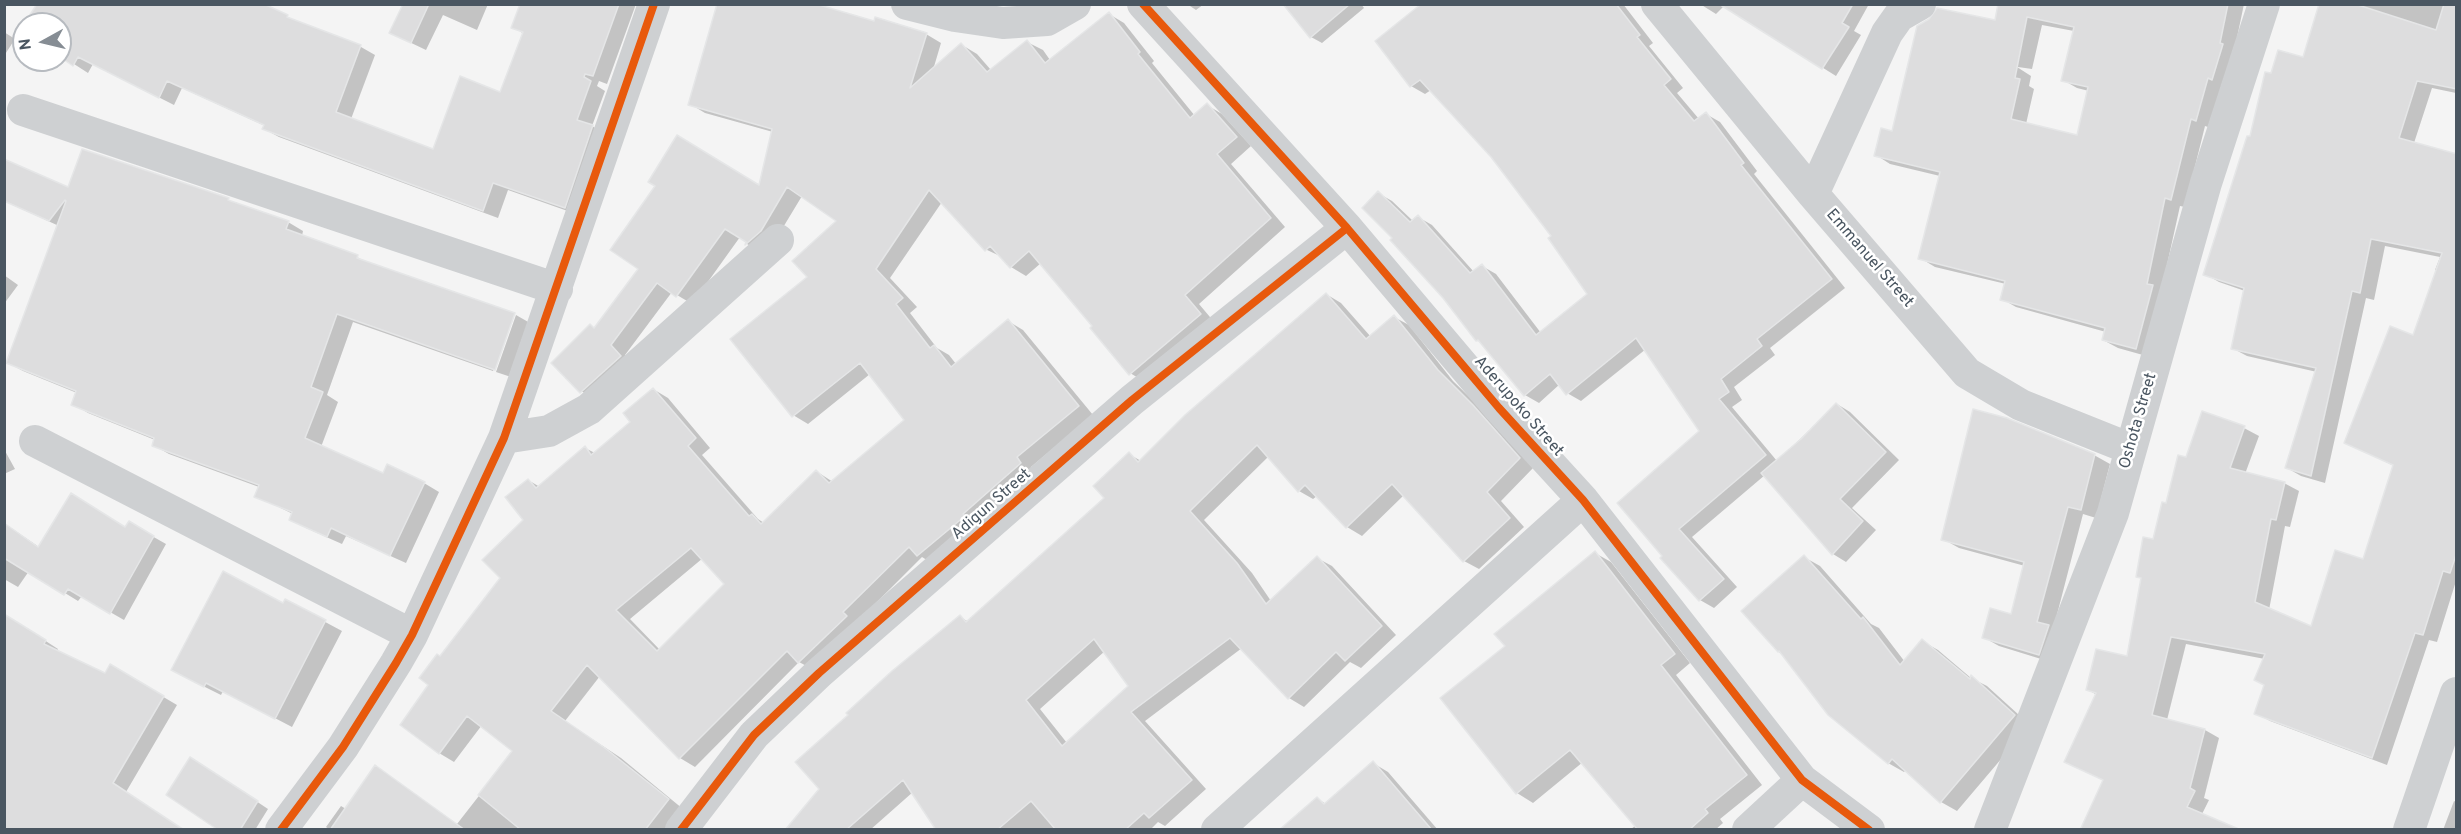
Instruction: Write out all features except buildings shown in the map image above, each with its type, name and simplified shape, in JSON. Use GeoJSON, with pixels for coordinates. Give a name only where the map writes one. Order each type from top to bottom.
{"type":"FeatureCollection","features":[{"type":"Feature","properties":{"kind":"street"},"geometry":{"type":"LineString","coordinates":[[281,830],[343,747],[412,635],[504,438],[654,4]]}},
{"type":"Feature","properties":{"kind":"street"},"geometry":{"type":"LineString","coordinates":[[908,4],[956,16],[1004,23],[1047,20],[1075,4]]}},
{"type":"Feature","properties":{"kind":"street","name":"Aderupoko Street"},"geometry":{"type":"LineString","coordinates":[[1143,4],[1347,228],[1499,408],[1583,500],[1802,780],[1869,830]]}},
{"type":"Feature","properties":{"kind":"street","name":"Emmanuel Street"},"geometry":{"type":"LineString","coordinates":[[1658,4],[1813,194],[1967,373],[2021,405],[2131,450]]}},
{"type":"Feature","properties":{"kind":"street"},"geometry":{"type":"LineString","coordinates":[[1813,194],[1887,33],[1899,16],[1920,4]]}},
{"type":"Feature","properties":{"kind":"street","name":"Oshota Street"},"geometry":{"type":"LineString","coordinates":[[1989,830],[2114,513],[2206,183],[2264,4]]}},
{"type":"Feature","properties":{"kind":"street"},"geometry":{"type":"LineString","coordinates":[[22,110],[557,289]]}},
{"type":"Feature","properties":{"kind":"street","name":"Adigun Street"},"geometry":{"type":"LineString","coordinates":[[681,830],[754,735],[819,673],[1132,400],[1347,228]]}},
{"type":"Feature","properties":{"kind":"street"},"geometry":{"type":"LineString","coordinates":[[504,438],[549,431],[589,409],[778,240]]}},
{"type":"Feature","properties":{"kind":"street"},"geometry":{"type":"LineString","coordinates":[[34,441],[412,635]]}},
{"type":"Feature","properties":{"kind":"street"},"geometry":{"type":"LineString","coordinates":[[1217,830],[1583,500]]}},
{"type":"Feature","properties":{"kind":"street"},"geometry":{"type":"LineString","coordinates":[[2409,830],[2457,693]]}},
{"type":"Feature","properties":{"kind":"street"},"geometry":{"type":"LineString","coordinates":[[1748,830],[1802,780]]}},
{"type":"Feature","properties":{"kind":"cycle path"},"geometry":{"type":"LineString","coordinates":[[281,830],[343,747],[412,635],[504,438],[654,4]]}},
{"type":"Feature","properties":{"kind":"cycle path"},"geometry":{"type":"LineString","coordinates":[[1143,4],[1347,228],[1499,408],[1583,500],[1802,780],[1869,830]]}},
{"type":"Feature","properties":{"kind":"cycle path"},"geometry":{"type":"LineString","coordinates":[[681,830],[754,735],[819,673],[1132,400],[1347,228]]}}]}
